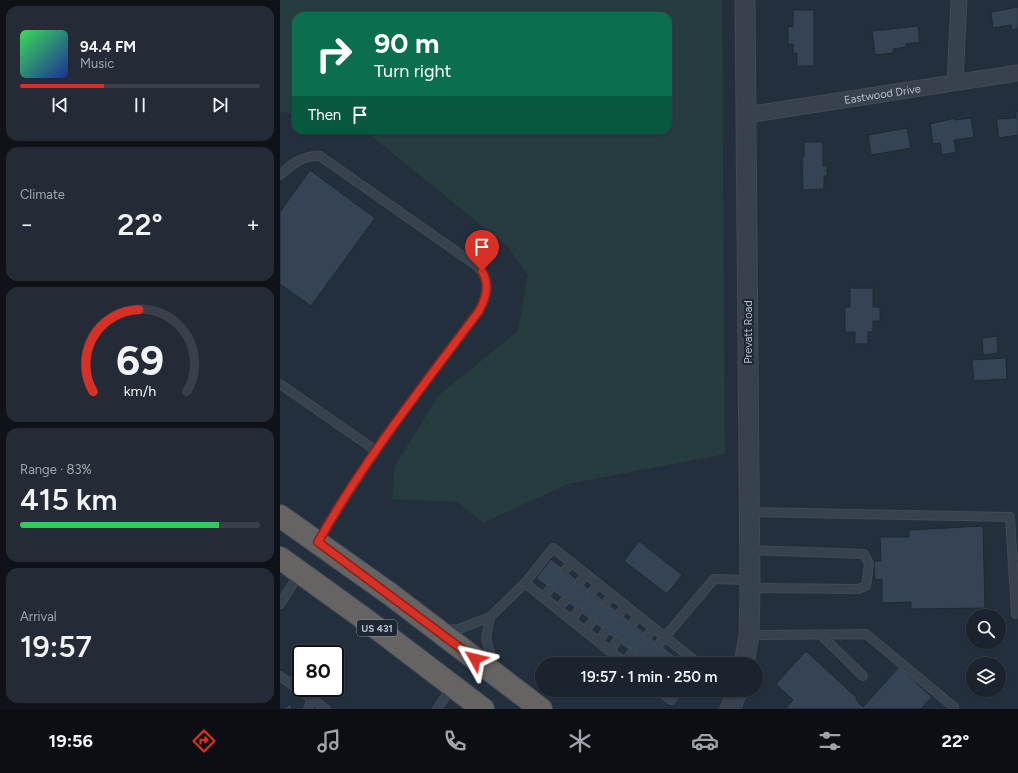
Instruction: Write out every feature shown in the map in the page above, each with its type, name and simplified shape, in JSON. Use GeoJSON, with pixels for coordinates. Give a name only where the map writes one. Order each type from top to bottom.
{"type":"FeatureCollection","features":[{"type":"Feature","properties":{"kind":"highway","name":"US 431"},"geometry":{"type":"LineString","coordinates":[[280,516],[318,542],[541,709]]}},
{"type":"Feature","properties":{"kind":"highway"},"geometry":{"type":"LineString","coordinates":[[300,572],[318,542]]}},
{"type":"Feature","properties":{"kind":"highway","name":"US 431"},"geometry":{"type":"LineString","coordinates":[[280,558],[483,709]]}},
{"type":"Feature","properties":{"kind":"street","name":"Prevatt Road"},"geometry":{"type":"LineString","coordinates":[[745,0],[750,512],[750,635],[746,657]]}},
{"type":"Feature","properties":{"kind":"street"},"geometry":{"type":"LineString","coordinates":[[955,82],[959,0]]}},
{"type":"Feature","properties":{"kind":"street","name":"Eastwood Drive"},"geometry":{"type":"LineString","coordinates":[[747,115],[1018,73]]}},
{"type":"Feature","properties":{"kind":"lane"},"geometry":{"type":"LineString","coordinates":[[280,174],[292,164],[306,156],[320,156],[477,266],[486,278],[485,300],[479,311],[374,450],[339,504],[318,542]]}},
{"type":"Feature","properties":{"kind":"lane"},"geometry":{"type":"LineString","coordinates":[[280,384],[374,450]]}},
{"type":"Feature","properties":{"kind":"lane"},"geometry":{"type":"LineString","coordinates":[[750,512],[1010,516],[1016,614]]}},
{"type":"Feature","properties":{"kind":"lane"},"geometry":{"type":"LineString","coordinates":[[438,631],[458,629],[490,617],[525,584],[553,548],[691,657]]}},
{"type":"Feature","properties":{"kind":"lane"},"geometry":{"type":"LineString","coordinates":[[659,644],[714,579],[750,584],[858,589],[866,586],[869,564],[864,554],[750,550]]}},
{"type":"Feature","properties":{"kind":"lane"},"geometry":{"type":"LineString","coordinates":[[565,570],[572,562]]}},
{"type":"Feature","properties":{"kind":"lane"},"geometry":{"type":"LineString","coordinates":[[280,604],[300,572]]}},
{"type":"Feature","properties":{"kind":"lane"},"geometry":{"type":"LineString","coordinates":[[580,582],[586,574]]}},
{"type":"Feature","properties":{"kind":"lane"},"geometry":{"type":"LineString","coordinates":[[525,584],[618,657]]}},
{"type":"Feature","properties":{"kind":"lane"},"geometry":{"type":"LineString","coordinates":[[592,592],[599,584]]}},
{"type":"Feature","properties":{"kind":"lane"},"geometry":{"type":"LineString","coordinates":[[543,598],[550,589]]}},
{"type":"Feature","properties":{"kind":"lane"},"geometry":{"type":"LineString","coordinates":[[606,602],[612,595]]}},
{"type":"Feature","properties":{"kind":"lane"},"geometry":{"type":"LineString","coordinates":[[557,609],[565,600]]}},
{"type":"Feature","properties":{"kind":"lane"},"geometry":{"type":"LineString","coordinates":[[620,613],[626,605]]}},
{"type":"Feature","properties":{"kind":"lane"},"geometry":{"type":"LineString","coordinates":[[571,620],[578,611]]}},
{"type":"Feature","properties":{"kind":"lane"},"geometry":{"type":"LineString","coordinates":[[633,623],[639,616]]}},
{"type":"Feature","properties":{"kind":"lane"},"geometry":{"type":"LineString","coordinates":[[490,617],[486,639],[495,674]]}},
{"type":"Feature","properties":{"kind":"lane"},"geometry":{"type":"LineString","coordinates":[[585,631],[592,622]]}},
{"type":"Feature","properties":{"kind":"lane"},"geometry":{"type":"LineString","coordinates":[[648,635],[654,628]]}},
{"type":"Feature","properties":{"kind":"lane"},"geometry":{"type":"LineString","coordinates":[[598,642],[605,632]]}},
{"type":"Feature","properties":{"kind":"lane"},"geometry":{"type":"LineString","coordinates":[[820,634],[863,676]]}},
{"type":"Feature","properties":{"kind":"lane"},"geometry":{"type":"LineString","coordinates":[[750,635],[866,634],[954,707],[952,709]]}},
{"type":"Feature","properties":{"kind":"lane"},"geometry":{"type":"LineString","coordinates":[[610,651],[617,642]]}},
{"type":"Feature","properties":{"kind":"lane"},"geometry":{"type":"LineString","coordinates":[[674,655],[679,648]]}},
{"type":"Feature","properties":{"kind":"lane"},"geometry":{"type":"LineString","coordinates":[[629,657],[632,653]]}},
{"type":"Feature","properties":{"kind":"lane"},"geometry":{"type":"LineString","coordinates":[[280,676],[326,709]]}},
{"type":"Feature","properties":{"kind":"lane"},"geometry":{"type":"LineString","coordinates":[[437,709],[453,686]]}},
{"type":"Feature","properties":{"kind":"lane"},"geometry":{"type":"LineString","coordinates":[[308,709],[312,699]]}},
{"type":"Feature","properties":{"kind":"green space"},"geometry":{"type":"Polygon","coordinates":[[[280,0],[722,0],[725,454],[568,484],[483,523],[457,502],[392,499],[395,466],[439,395],[518,331],[528,275],[508,247],[369,134],[672,134],[672,12],[292,12],[292,114],[280,112],[280,0]]]}},
{"type":"Feature","properties":{"kind":"building"},"geometry":{"type":"Polygon","coordinates":[[[1018,7],[1018,29],[1012,30],[1011,25],[993,28],[991,12],[1018,7]]]}},
{"type":"Feature","properties":{"kind":"building"},"geometry":{"type":"Polygon","coordinates":[[[793,10],[814,10],[814,66],[797,66],[797,53],[793,53],[793,44],[788,44],[788,26],[793,27],[793,10]]]}},
{"type":"Feature","properties":{"kind":"building"},"geometry":{"type":"Polygon","coordinates":[[[918,26],[920,42],[906,44],[906,47],[893,49],[893,53],[875,55],[872,31],[918,26]]]}},
{"type":"Feature","properties":{"kind":"building"},"geometry":{"type":"Polygon","coordinates":[[[1018,111],[1018,135],[999,138],[996,119],[1016,118],[1015,112],[1018,111]]]}},
{"type":"Feature","properties":{"kind":"building"},"geometry":{"type":"Polygon","coordinates":[[[955,118],[955,120],[971,118],[974,137],[954,140],[956,152],[942,155],[940,143],[933,144],[930,124],[955,118]]]}},
{"type":"Feature","properties":{"kind":"building"},"geometry":{"type":"Polygon","coordinates":[[[907,128],[911,148],[871,155],[868,135],[907,128]]]}},
{"type":"Feature","properties":{"kind":"building"},"geometry":{"type":"Polygon","coordinates":[[[804,142],[823,142],[823,166],[827,166],[827,176],[824,176],[824,189],[803,190],[802,157],[804,157],[804,142]]]}},
{"type":"Feature","properties":{"kind":"building"},"geometry":{"type":"Polygon","coordinates":[[[310,170],[375,218],[311,306],[280,284],[280,212],[310,170]]]}},
{"type":"Feature","properties":{"kind":"building"},"geometry":{"type":"Polygon","coordinates":[[[850,288],[873,288],[873,307],[880,307],[880,321],[873,321],[873,332],[868,332],[868,344],[855,344],[855,332],[845,332],[845,307],[850,307],[850,288]]]}},
{"type":"Feature","properties":{"kind":"building"},"geometry":{"type":"Polygon","coordinates":[[[997,336],[998,353],[983,355],[982,338],[997,336]]]}},
{"type":"Feature","properties":{"kind":"building"},"geometry":{"type":"Polygon","coordinates":[[[1006,358],[1007,379],[974,381],[972,360],[1006,358]]]}},
{"type":"Feature","properties":{"kind":"building"},"geometry":{"type":"Polygon","coordinates":[[[983,526],[985,608],[911,609],[911,602],[882,603],[882,579],[875,580],[874,561],[881,561],[880,537],[909,537],[909,530],[983,526]]]}},
{"type":"Feature","properties":{"kind":"building"},"geometry":{"type":"Polygon","coordinates":[[[639,541],[682,575],[667,594],[624,561],[639,541]]]}},
{"type":"Feature","properties":{"kind":"building"},"geometry":{"type":"Polygon","coordinates":[[[551,559],[676,657],[637,657],[536,578],[551,559]]]}},
{"type":"Feature","properties":{"kind":"building"},"geometry":{"type":"Polygon","coordinates":[[[806,651],[857,698],[856,700],[863,707],[899,667],[932,697],[921,709],[785,709],[793,700],[776,684],[806,651]]]}},
{"type":"Feature","properties":{"kind":"building"},"geometry":{"type":"Polygon","coordinates":[[[290,704],[293,709],[283,709],[290,704]]]}},
{"type":"Feature","properties":{"kind":"route"},"geometry":{"type":"LineString","coordinates":[[475,659],[390,594],[318,542],[339,504],[374,450],[479,311],[485,300],[487,289],[486,278],[482,271]]}}]}
